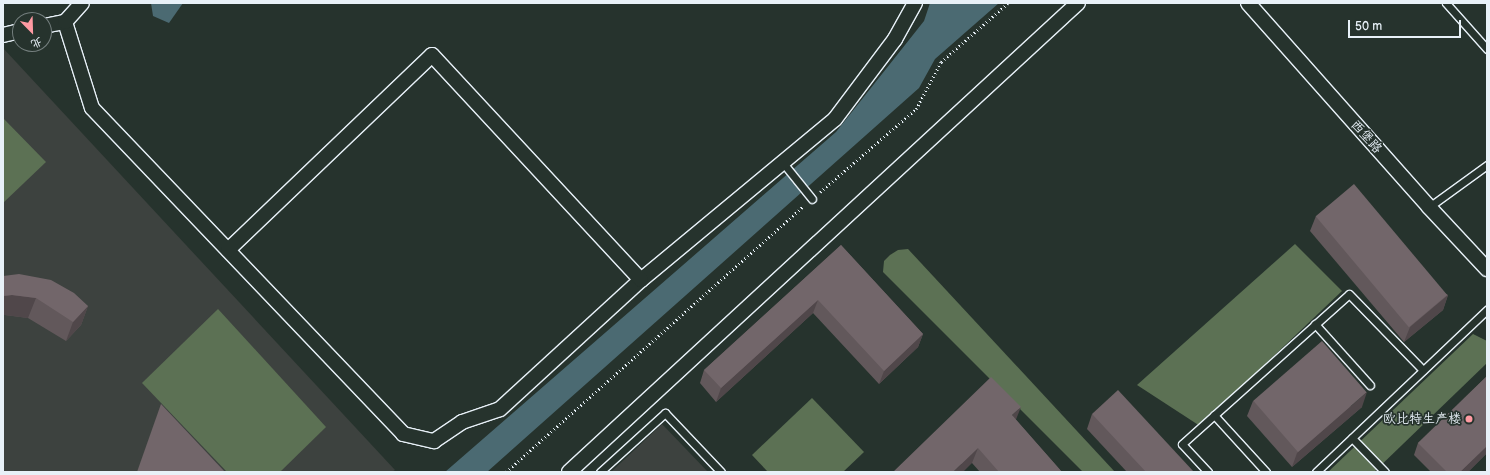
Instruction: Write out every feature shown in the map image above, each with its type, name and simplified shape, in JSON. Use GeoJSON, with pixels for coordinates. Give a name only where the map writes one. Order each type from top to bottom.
{"type":"FeatureCollection","features":[{"type":"Feature","properties":{"kind":"street"},"geometry":{"type":"LineString","coordinates":[[52,24],[65,22],[82,3]]}},
{"type":"Feature","properties":{"kind":"street"},"geometry":{"type":"LineString","coordinates":[[65,22],[92,108],[403,434],[434,441],[462,422],[500,409],[640,280],[835,119],[895,39],[915,3]]}},
{"type":"Feature","properties":{"kind":"street"},"geometry":{"type":"LineString","coordinates":[[569,472],[1078,3]]}},
{"type":"Feature","properties":{"kind":"street","name":"西堡路"},"geometry":{"type":"LineString","coordinates":[[1248,3],[1428,207],[1487,269]]}},
{"type":"Feature","properties":{"kind":"street"},"geometry":{"type":"LineString","coordinates":[[228,250],[432,55],[640,280]]}},
{"type":"Feature","properties":{"kind":"lane"},"geometry":{"type":"LineString","coordinates":[[1446,3],[1487,49]]}},
{"type":"Feature","properties":{"kind":"lane"},"geometry":{"type":"LineString","coordinates":[[783,163],[812,199]]}},
{"type":"Feature","properties":{"kind":"lane"},"geometry":{"type":"LineString","coordinates":[[1428,207],[1487,165]]}},
{"type":"Feature","properties":{"kind":"lane"},"geometry":{"type":"LineString","coordinates":[[1208,472],[1182,444],[1349,294],[1423,370]]}},
{"type":"Feature","properties":{"kind":"lane"},"geometry":{"type":"LineString","coordinates":[[1316,472],[1487,310]]}},
{"type":"Feature","properties":{"kind":"lane"},"geometry":{"type":"LineString","coordinates":[[1316,324],[1370,385]]}},
{"type":"Feature","properties":{"kind":"lane"},"geometry":{"type":"LineString","coordinates":[[600,472],[664,413],[720,472]]}},
{"type":"Feature","properties":{"kind":"lane"},"geometry":{"type":"LineString","coordinates":[[1214,415],[1266,472]]}},
{"type":"Feature","properties":{"kind":"lane"},"geometry":{"type":"LineString","coordinates":[[1352,438],[1384,472]]}},
{"type":"Feature","properties":{"kind":"path"},"geometry":{"type":"LineString","coordinates":[[506,472],[812,199],[916,109],[941,62],[1008,3]]}},
{"type":"Feature","properties":{"kind":"shaded area"},"geometry":{"type":"Polygon","coordinates":[[[3,48],[395,470],[392,472],[3,472],[3,48]]]}},
{"type":"Feature","properties":{"kind":"shaded area"},"geometry":{"type":"Polygon","coordinates":[[[662,424],[708,472],[611,472],[662,424]]]}},
{"type":"Feature","properties":{"kind":"green space"},"geometry":{"type":"Polygon","coordinates":[[[3,118],[46,162],[3,203],[3,118]]]}},
{"type":"Feature","properties":{"kind":"green space"},"geometry":{"type":"Polygon","coordinates":[[[1295,244],[1342,291],[1200,426],[1137,385],[1295,244]]]}},
{"type":"Feature","properties":{"kind":"green space"},"geometry":{"type":"Polygon","coordinates":[[[908,249],[1115,472],[1083,472],[883,272],[884,261],[890,255],[898,250],[908,249]]]}},
{"type":"Feature","properties":{"kind":"green space"},"geometry":{"type":"Polygon","coordinates":[[[218,309],[326,427],[280,472],[227,472],[142,383],[218,309]]]}},
{"type":"Feature","properties":{"kind":"green space"},"geometry":{"type":"Polygon","coordinates":[[[1473,334],[1487,341],[1487,363],[1374,472],[1328,472],[1473,334]]]}},
{"type":"Feature","properties":{"kind":"green space"},"geometry":{"type":"Polygon","coordinates":[[[812,398],[864,452],[843,472],[768,472],[752,455],[812,398]]]}},
{"type":"Feature","properties":{"kind":"water"},"geometry":{"type":"Polygon","coordinates":[[[151,3],[183,3],[169,23],[153,16],[151,3]]]}},
{"type":"Feature","properties":{"kind":"water"},"geometry":{"type":"Polygon","coordinates":[[[930,3],[999,3],[935,59],[919,88],[487,472],[445,472],[836,132],[924,21],[930,3]]]}},
{"type":"Feature","properties":{"kind":"building"},"geometry":{"type":"Polygon","coordinates":[[[1354,184],[1447,295],[1409,327],[1316,216],[1354,184]]]}},
{"type":"Feature","properties":{"kind":"building"},"geometry":{"type":"Polygon","coordinates":[[[841,245],[923,334],[884,371],[818,300],[721,388],[704,370],[841,245]]]}},
{"type":"Feature","properties":{"kind":"building"},"geometry":{"type":"Polygon","coordinates":[[[19,274],[51,280],[74,293],[88,306],[73,322],[36,298],[12,295],[3,296],[3,276],[19,274]]]}},
{"type":"Feature","properties":{"kind":"building"},"geometry":{"type":"Polygon","coordinates":[[[1322,341],[1367,392],[1298,452],[1253,401],[1322,341]]]}},
{"type":"Feature","properties":{"kind":"building","name":"欧比特生产楼"},"geometry":{"type":"Polygon","coordinates":[[[1487,376],[1487,446],[1460,472],[1447,472],[1418,443],[1487,376]]]}},
{"type":"Feature","properties":{"kind":"building"},"geometry":{"type":"Polygon","coordinates":[[[991,377],[1021,407],[1012,415],[1062,472],[999,472],[978,448],[953,472],[893,472],[991,377]]]}},
{"type":"Feature","properties":{"kind":"building"},"geometry":{"type":"Polygon","coordinates":[[[1118,390],[1194,472],[1146,472],[1092,414],[1118,390]]]}},
{"type":"Feature","properties":{"kind":"building"},"geometry":{"type":"Polygon","coordinates":[[[161,404],[225,472],[137,472],[161,404]]]}},
{"type":"Feature","properties":{"kind":"place","name":"欧比特生产楼"},"geometry":{"type":"Point","coordinates":[1469,419]}}]}
